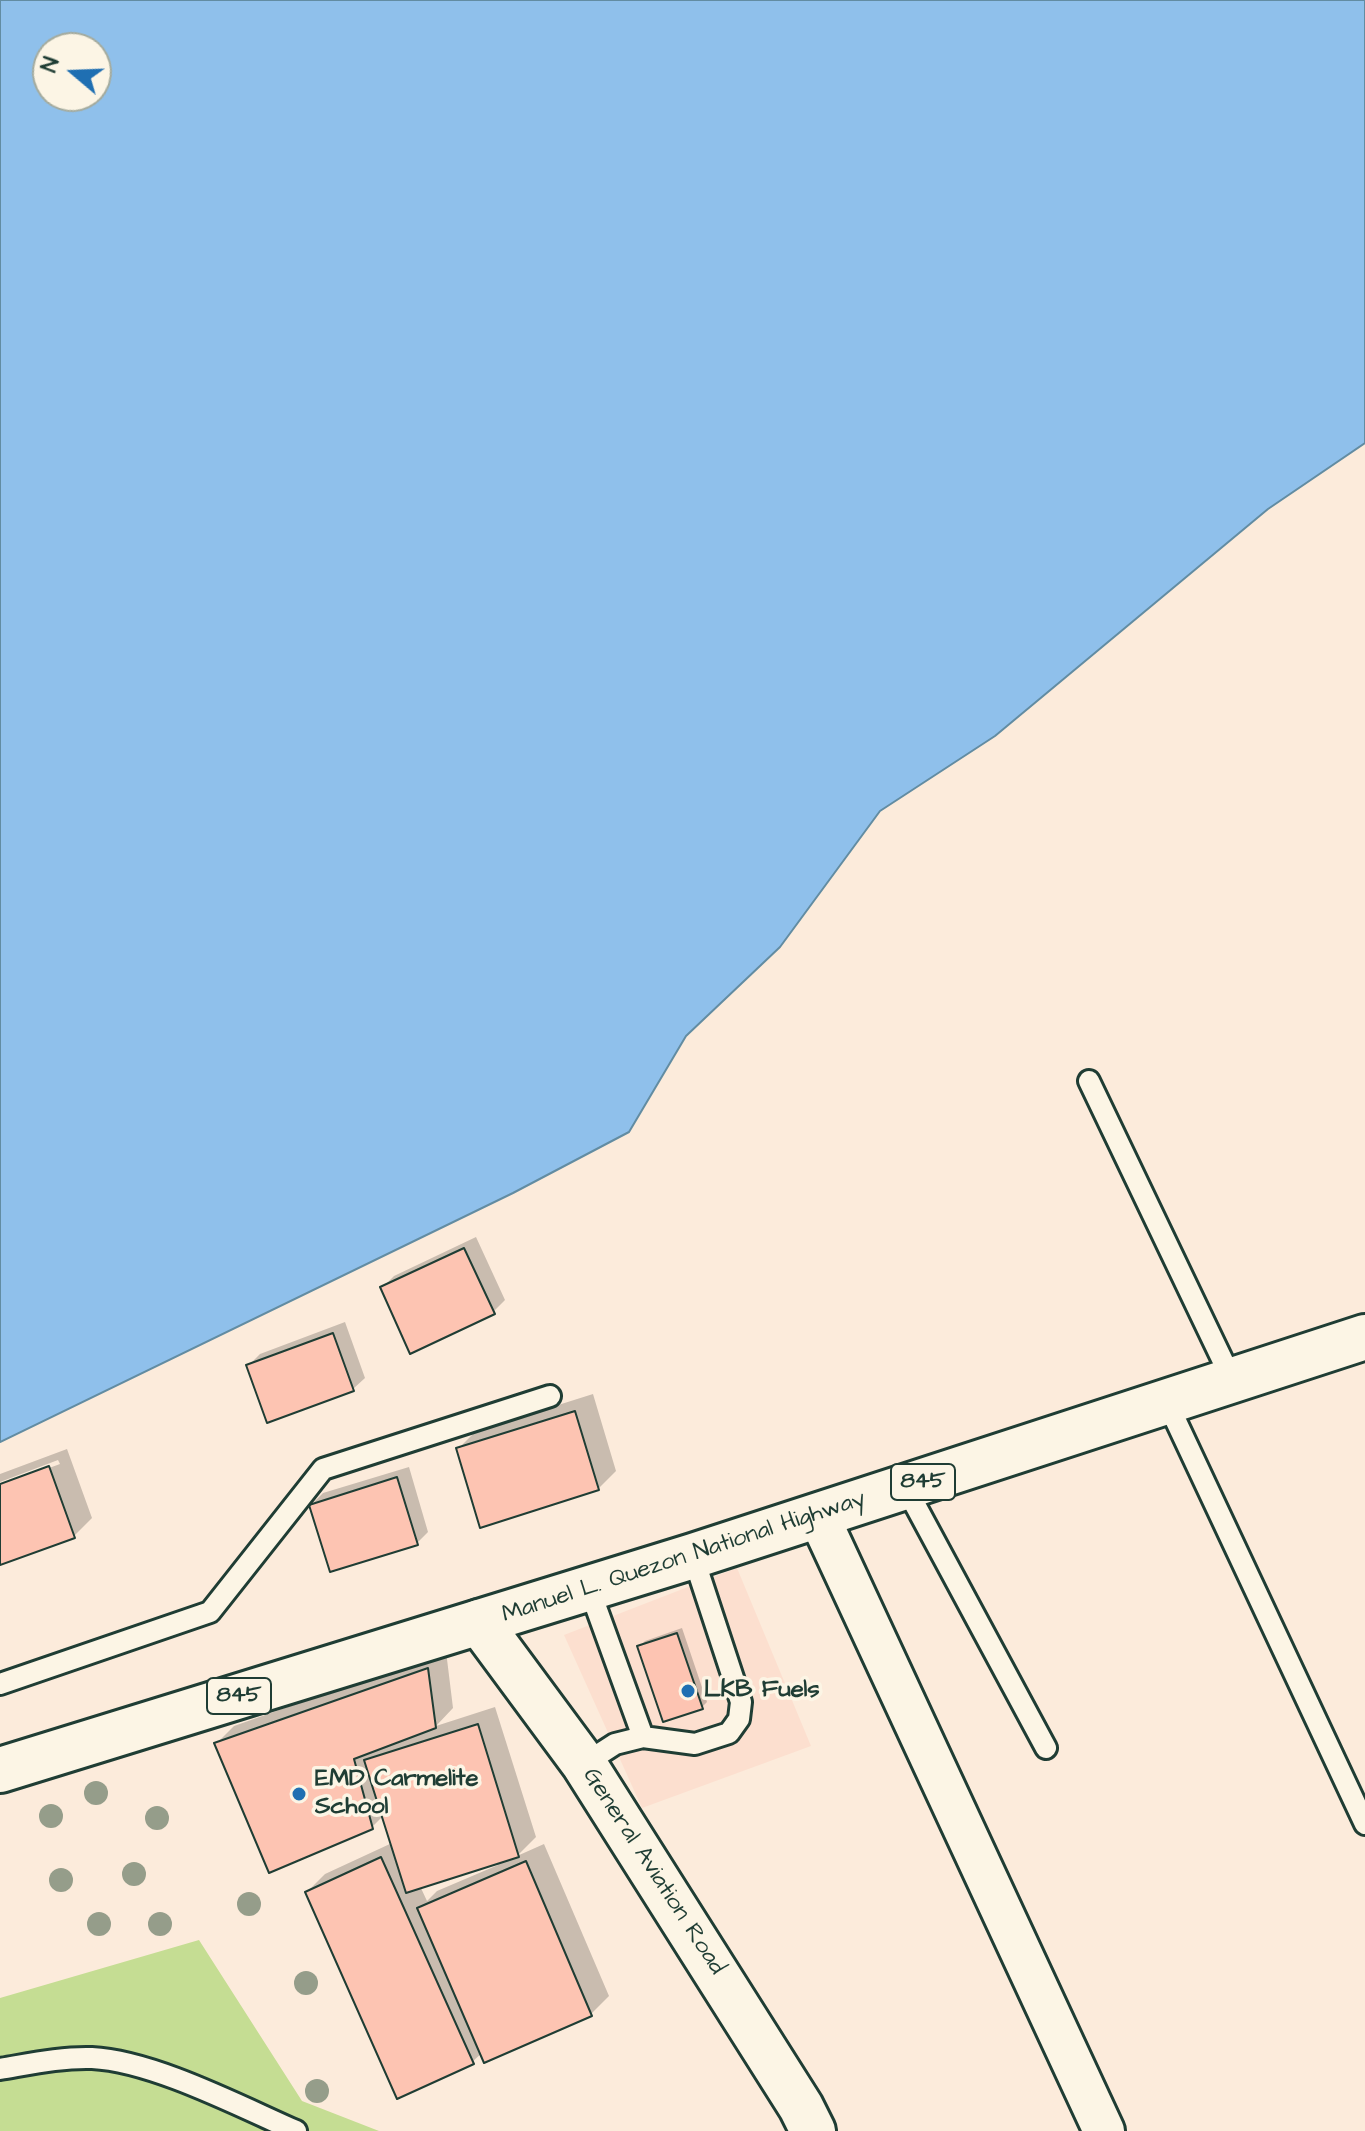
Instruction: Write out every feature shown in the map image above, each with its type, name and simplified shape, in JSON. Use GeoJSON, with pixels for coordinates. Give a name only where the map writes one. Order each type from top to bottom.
{"type":"FeatureCollection","features":[{"type":"Feature","properties":{"kind":"main road","name":"Manuel L. Quezon National Highway"},"geometry":{"type":"LineString","coordinates":[[0,1770],[693,1556],[1365,1337]]}},
{"type":"Feature","properties":{"kind":"main road","name":"General Aviation Road"},"geometry":{"type":"LineString","coordinates":[[479,1622],[584,1764],[801,2107],[813,2131]]}},
{"type":"Feature","properties":{"kind":"street"},"geometry":{"type":"LineString","coordinates":[[818,1515],[1104,2131]]}},
{"type":"Feature","properties":{"kind":"lane"},"geometry":{"type":"LineString","coordinates":[[1089,1081],[1232,1380]]}},
{"type":"Feature","properties":{"kind":"lane"},"geometry":{"type":"LineString","coordinates":[[0,1684],[210,1612],[323,1469],[550,1396]]}},
{"type":"Feature","properties":{"kind":"lane"},"geometry":{"type":"LineString","coordinates":[[1167,1402],[1365,1824]]}},
{"type":"Feature","properties":{"kind":"lane"},"geometry":{"type":"LineString","coordinates":[[906,1488],[1046,1748]]}},
{"type":"Feature","properties":{"kind":"lane"},"geometry":{"type":"LineString","coordinates":[[584,1764],[615,1744],[643,1737],[695,1744],[729,1733],[739,1719],[741,1702],[693,1556]]}},
{"type":"Feature","properties":{"kind":"lane"},"geometry":{"type":"LineString","coordinates":[[589,1588],[643,1737]]}},
{"type":"Feature","properties":{"kind":"lane"},"geometry":{"type":"LineString","coordinates":[[0,2069],[90,2058],[117,2061],[204,2091],[296,2131]]}},
{"type":"Feature","properties":{"kind":"shaded area","name":"LKB Fuels"},"geometry":{"type":"Polygon","coordinates":[[[737,1568],[811,1746],[642,1808],[564,1635],[737,1568]]]}},
{"type":"Feature","properties":{"kind":"green space"},"geometry":{"type":"Polygon","coordinates":[[[199,1940],[302,2101],[379,2131],[0,2131],[0,1998],[199,1940]]]}},
{"type":"Feature","properties":{"kind":"water"},"geometry":{"type":"Polygon","coordinates":[[[0,0],[1365,0],[1365,443],[1268,509],[995,736],[880,811],[780,947],[686,1036],[629,1132],[513,1193],[0,1442],[0,0]]]}},
{"type":"Feature","properties":{"kind":"building"},"geometry":{"type":"Polygon","coordinates":[[[464,1248],[495,1314],[410,1354],[380,1287],[464,1248]]]}},
{"type":"Feature","properties":{"kind":"building"},"geometry":{"type":"Polygon","coordinates":[[[333,1333],[354,1391],[267,1423],[246,1365],[333,1333]]]}},
{"type":"Feature","properties":{"kind":"building"},"geometry":{"type":"Polygon","coordinates":[[[575,1411],[599,1490],[480,1528],[456,1448],[575,1411]]]}},
{"type":"Feature","properties":{"kind":"building"},"geometry":{"type":"Polygon","coordinates":[[[49,1466],[75,1538],[0,1565],[0,1484],[49,1466]]]}},
{"type":"Feature","properties":{"kind":"building"},"geometry":{"type":"Polygon","coordinates":[[[397,1477],[418,1545],[330,1572],[309,1505],[397,1477]]]}},
{"type":"Feature","properties":{"kind":"building"},"geometry":{"type":"Polygon","coordinates":[[[677,1633],[703,1709],[663,1722],[637,1646],[677,1633]]]}},
{"type":"Feature","properties":{"kind":"building","name":"EMD Carmelite School"},"geometry":{"type":"Polygon","coordinates":[[[428,1668],[436,1728],[354,1759],[373,1829],[269,1873],[214,1743],[428,1668]]]}},
{"type":"Feature","properties":{"kind":"building"},"geometry":{"type":"Polygon","coordinates":[[[478,1724],[519,1857],[406,1893],[364,1760],[478,1724]]]}},
{"type":"Feature","properties":{"kind":"building"},"geometry":{"type":"Polygon","coordinates":[[[381,1857],[474,2064],[397,2099],[305,1892],[381,1857]]]}},
{"type":"Feature","properties":{"kind":"building"},"geometry":{"type":"Polygon","coordinates":[[[526,1861],[592,2016],[484,2063],[417,1908],[526,1861]]]}},
{"type":"Feature","properties":{"kind":"place","name":"LKB Fuels"},"geometry":{"type":"Point","coordinates":[688,1691]}},
{"type":"Feature","properties":{"kind":"place","name":"EMD Carmelite School"},"geometry":{"type":"Point","coordinates":[299,1794]}}]}
